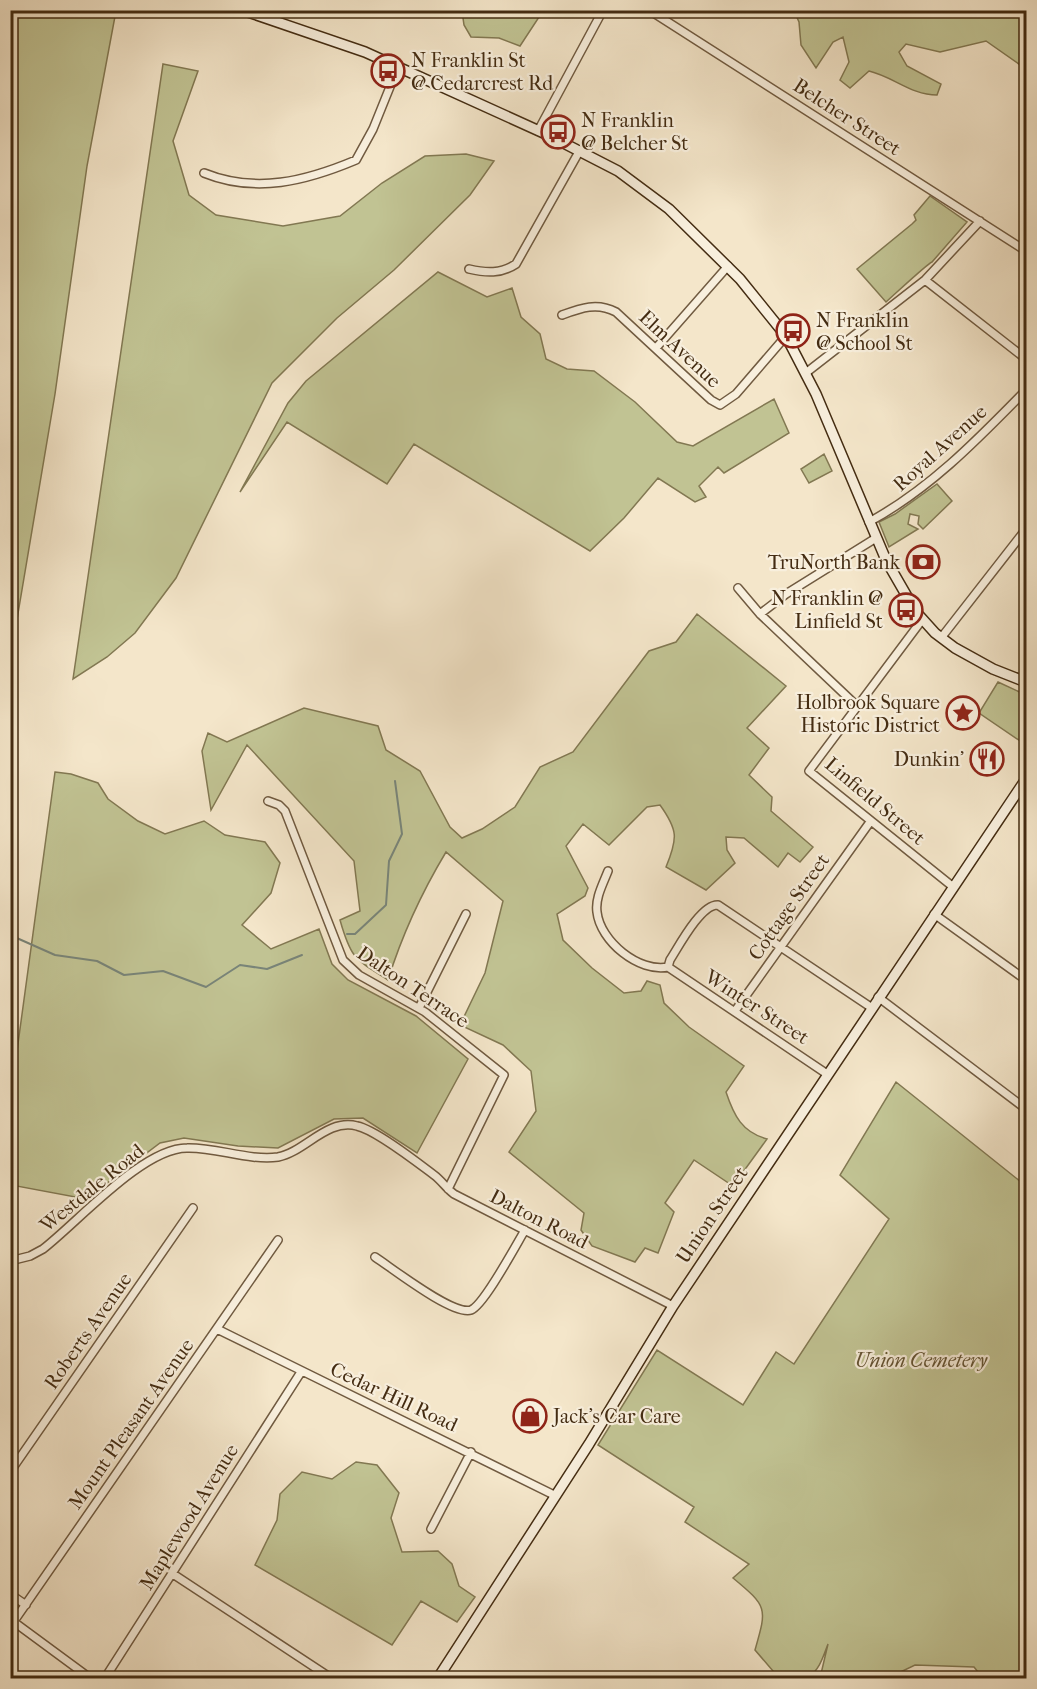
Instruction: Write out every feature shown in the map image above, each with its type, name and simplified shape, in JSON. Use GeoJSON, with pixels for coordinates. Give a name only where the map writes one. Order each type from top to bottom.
{"type":"FeatureCollection","features":[{"type":"Feature","properties":{"kind":"main road"},"geometry":{"type":"LineString","coordinates":[[242,10],[352,47],[538,130],[618,171],[650,194],[728,266],[786,336],[807,372],[869,522],[900,589],[922,620],[941,638],[975,660],[1026,682]]}},
{"type":"Feature","properties":{"kind":"main road","name":"Union Street"},"geometry":{"type":"LineString","coordinates":[[438,1678],[556,1496],[673,1306],[1026,778]]}},
{"type":"Feature","properties":{"kind":"street"},"geometry":{"type":"LineString","coordinates":[[538,130],[603,10]]}},
{"type":"Feature","properties":{"kind":"street","name":"Belcher Street"},"geometry":{"type":"LineString","coordinates":[[649,10],[1026,251]]}},
{"type":"Feature","properties":{"kind":"street"},"geometry":{"type":"LineString","coordinates":[[204,173],[221,180],[279,184],[299,181],[356,160],[373,129],[398,67]]}},
{"type":"Feature","properties":{"kind":"street"},"geometry":{"type":"LineString","coordinates":[[469,269],[487,273],[509,269],[516,264],[580,150]]}},
{"type":"Feature","properties":{"kind":"street"},"geometry":{"type":"LineString","coordinates":[[807,372],[925,280],[980,221]]}},
{"type":"Feature","properties":{"kind":"street"},"geometry":{"type":"LineString","coordinates":[[656,348],[728,266]]}},
{"type":"Feature","properties":{"kind":"street"},"geometry":{"type":"LineString","coordinates":[[925,280],[1026,359]]}},
{"type":"Feature","properties":{"kind":"street","name":"Elm Avenue"},"geometry":{"type":"LineString","coordinates":[[562,315],[581,308],[604,306],[616,312],[711,400],[720,405],[736,394],[786,336]]}},
{"type":"Feature","properties":{"kind":"street","name":"Royal Avenue"},"geometry":{"type":"LineString","coordinates":[[869,522],[899,506],[921,490],[952,463],[1026,390]]}},
{"type":"Feature","properties":{"kind":"street"},"geometry":{"type":"LineString","coordinates":[[941,638],[1026,530]]}},
{"type":"Feature","properties":{"kind":"street"},"geometry":{"type":"LineString","coordinates":[[760,614],[786,594],[876,538]]}},
{"type":"Feature","properties":{"kind":"street"},"geometry":{"type":"LineString","coordinates":[[738,588],[760,614],[857,706]]}},
{"type":"Feature","properties":{"kind":"street","name":"Linfield Street"},"geometry":{"type":"LineString","coordinates":[[922,620],[809,771],[952,886]]}},
{"type":"Feature","properties":{"kind":"street","name":"Dalton Terrace"},"geometry":{"type":"LineString","coordinates":[[268,801],[279,805],[285,811],[343,960],[359,975],[419,1008],[504,1075],[448,1190]]}},
{"type":"Feature","properties":{"kind":"street","name":"Cottage Street"},"geometry":{"type":"LineString","coordinates":[[735,1011],[870,822]]}},
{"type":"Feature","properties":{"kind":"street"},"geometry":{"type":"LineString","coordinates":[[608,871],[597,904],[604,933],[619,948],[646,965],[654,969],[668,967],[670,960],[696,921],[707,907],[714,904],[872,1008]]}},
{"type":"Feature","properties":{"kind":"street"},"geometry":{"type":"LineString","coordinates":[[419,1008],[466,914]]}},
{"type":"Feature","properties":{"kind":"street"},"geometry":{"type":"LineString","coordinates":[[934,914],[1026,980]]}},
{"type":"Feature","properties":{"kind":"street","name":"Winter Street"},"geometry":{"type":"LineString","coordinates":[[668,967],[827,1074]]}},
{"type":"Feature","properties":{"kind":"street"},"geometry":{"type":"LineString","coordinates":[[878,998],[1026,1109]]}},
{"type":"Feature","properties":{"kind":"street","name":"Westdale Road"},"geometry":{"type":"LineString","coordinates":[[10,1261],[30,1256],[43,1249],[141,1165],[168,1150],[195,1148],[278,1157],[333,1128],[347,1125],[364,1129],[397,1150]]}},
{"type":"Feature","properties":{"kind":"street","name":"Dalton Road"},"geometry":{"type":"LineString","coordinates":[[397,1150],[436,1177],[448,1190],[673,1306]]}},
{"type":"Feature","properties":{"kind":"street","name":"Roberts Avenue"},"geometry":{"type":"LineString","coordinates":[[10,1472],[193,1208]]}},
{"type":"Feature","properties":{"kind":"street"},"geometry":{"type":"LineString","coordinates":[[375,1257],[427,1292],[456,1309],[467,1311],[474,1308],[485,1296],[525,1230]]}},
{"type":"Feature","properties":{"kind":"street","name":"Mount Pleasant Avenue"},"geometry":{"type":"LineString","coordinates":[[12,1624],[278,1240]]}},
{"type":"Feature","properties":{"kind":"street","name":"Cedar Hill Road"},"geometry":{"type":"LineString","coordinates":[[217,1329],[300,1372],[471,1452],[556,1496]]}},
{"type":"Feature","properties":{"kind":"street","name":"Maplewood Avenue"},"geometry":{"type":"LineString","coordinates":[[105,1678],[300,1372]]}},
{"type":"Feature","properties":{"kind":"street"},"geometry":{"type":"LineString","coordinates":[[431,1529],[471,1452]]}},
{"type":"Feature","properties":{"kind":"street"},"geometry":{"type":"LineString","coordinates":[[172,1574],[331,1678]]}},
{"type":"Feature","properties":{"kind":"street"},"geometry":{"type":"LineString","coordinates":[[10,1594],[26,1605]]}},
{"type":"Feature","properties":{"kind":"street"},"geometry":{"type":"LineString","coordinates":[[12,1624],[90,1678]]}},
{"type":"Feature","properties":{"kind":"green space"},"geometry":{"type":"Polygon","coordinates":[[[462,10],[543,11],[520,46],[499,38],[471,37],[464,25],[462,10]]]}},
{"type":"Feature","properties":{"kind":"green space"},"geometry":{"type":"Polygon","coordinates":[[[19,11],[116,11],[87,166],[55,394],[11,655],[10,20],[19,11]]]}},
{"type":"Feature","properties":{"kind":"green space"},"geometry":{"type":"Polygon","coordinates":[[[794,11],[1026,11],[1026,69],[986,41],[940,52],[906,44],[899,52],[907,66],[941,84],[937,95],[919,92],[869,71],[850,88],[840,80],[849,62],[843,37],[833,42],[816,68],[801,45],[799,22],[794,11]]]}},
{"type":"Feature","properties":{"kind":"green space"},"geometry":{"type":"Polygon","coordinates":[[[163,64],[198,71],[173,141],[189,195],[216,215],[283,226],[340,216],[382,183],[425,156],[466,154],[494,161],[470,195],[394,270],[337,318],[272,383],[176,578],[135,633],[107,657],[73,679],[163,64]]]}},
{"type":"Feature","properties":{"kind":"green space"},"geometry":{"type":"Polygon","coordinates":[[[930,196],[967,222],[932,262],[886,302],[857,269],[916,220],[914,215],[930,196]]]}},
{"type":"Feature","properties":{"kind":"green space"},"geometry":{"type":"Polygon","coordinates":[[[438,272],[487,297],[512,288],[521,317],[540,334],[546,359],[567,369],[594,371],[635,402],[677,442],[693,446],[774,399],[789,433],[724,473],[718,467],[699,486],[706,497],[695,502],[658,478],[624,518],[590,551],[414,444],[387,484],[287,422],[240,492],[288,403],[306,381],[438,272]]]}},
{"type":"Feature","properties":{"kind":"green space"},"geometry":{"type":"Polygon","coordinates":[[[824,454],[832,471],[809,483],[801,469],[824,454]]]}},
{"type":"Feature","properties":{"kind":"green space"},"geometry":{"type":"Polygon","coordinates":[[[937,484],[952,501],[923,529],[918,524],[919,516],[910,514],[908,524],[918,529],[889,547],[879,522],[895,514],[937,484]]]}},
{"type":"Feature","properties":{"kind":"green space"},"geometry":{"type":"Polygon","coordinates":[[[697,614],[786,686],[747,728],[769,748],[749,775],[772,797],[771,811],[813,847],[800,862],[788,853],[778,867],[744,838],[726,837],[727,850],[735,863],[706,890],[666,867],[673,849],[674,834],[670,821],[660,805],[647,807],[609,845],[583,824],[566,846],[588,888],[585,896],[557,914],[563,940],[592,968],[624,993],[641,991],[647,981],[660,985],[664,1003],[689,1027],[744,1066],[726,1092],[740,1122],[751,1132],[767,1139],[733,1186],[694,1160],[665,1203],[674,1212],[658,1253],[645,1248],[635,1262],[592,1246],[581,1230],[584,1213],[509,1152],[536,1111],[531,1071],[503,1045],[460,1025],[485,973],[503,901],[446,852],[413,914],[388,980],[361,962],[351,951],[340,920],[360,911],[354,861],[247,745],[211,810],[202,751],[208,733],[227,742],[304,708],[378,726],[386,750],[420,771],[450,827],[462,838],[482,829],[515,807],[540,767],[573,752],[649,651],[676,642],[697,614]]]}},
{"type":"Feature","properties":{"kind":"green space"},"geometry":{"type":"Polygon","coordinates":[[[998,682],[1026,695],[1026,745],[979,713],[998,682]]]}},
{"type":"Feature","properties":{"kind":"green space"},"geometry":{"type":"Polygon","coordinates":[[[55,772],[71,774],[98,783],[108,799],[138,821],[165,834],[204,821],[225,835],[265,842],[280,863],[271,893],[242,925],[271,949],[319,929],[332,964],[348,980],[416,1016],[468,1059],[417,1153],[363,1118],[334,1119],[278,1148],[238,1146],[184,1138],[160,1143],[86,1199],[11,1185],[11,1095],[55,772]]]}},
{"type":"Feature","properties":{"kind":"green space","name":"Union Cemetery"},"geometry":{"type":"Polygon","coordinates":[[[896,1082],[1026,1186],[1026,1678],[983,1678],[974,1667],[915,1665],[888,1678],[820,1678],[828,1644],[818,1667],[808,1678],[779,1678],[755,1650],[763,1616],[759,1602],[733,1578],[749,1564],[685,1522],[694,1507],[598,1445],[657,1350],[743,1405],[776,1352],[794,1364],[889,1219],[840,1175],[896,1082]]]}},
{"type":"Feature","properties":{"kind":"green space"},"geometry":{"type":"Polygon","coordinates":[[[356,1462],[377,1465],[399,1493],[391,1518],[402,1552],[438,1551],[452,1564],[459,1586],[475,1597],[457,1622],[421,1601],[392,1645],[255,1565],[277,1520],[280,1494],[302,1472],[332,1479],[356,1462]]]}},
{"type":"Feature","properties":{"kind":"waterway"},"geometry":{"type":"LineString","coordinates":[[347,934],[355,934],[386,905],[389,861],[402,834],[395,781]]}},
{"type":"Feature","properties":{"kind":"waterway"},"geometry":{"type":"LineString","coordinates":[[10,935],[55,955],[97,961],[124,975],[163,971],[206,987],[240,965],[267,969],[302,955]]}},
{"type":"Feature","properties":{"kind":"place","name":"N Franklin St @ Cedarcrest Rd"},"geometry":{"type":"Point","coordinates":[388,71]}},
{"type":"Feature","properties":{"kind":"place","name":"N Franklin @ Belcher St"},"geometry":{"type":"Point","coordinates":[558,132]}},
{"type":"Feature","properties":{"kind":"place","name":"N Franklin @ School St"},"geometry":{"type":"Point","coordinates":[793,331]}},
{"type":"Feature","properties":{"kind":"place","name":"TruNorth Bank"},"geometry":{"type":"Point","coordinates":[923,562]}},
{"type":"Feature","properties":{"kind":"place","name":"N Franklin @ Linfield St"},"geometry":{"type":"Point","coordinates":[906,610]}},
{"type":"Feature","properties":{"kind":"place","name":"Holbrook Square Historic District"},"geometry":{"type":"Point","coordinates":[963,713]}},
{"type":"Feature","properties":{"kind":"place","name":"Dunkin'"},"geometry":{"type":"Point","coordinates":[987,759]}},
{"type":"Feature","properties":{"kind":"place","name":"Jack's Car Care"},"geometry":{"type":"Point","coordinates":[530,1416]}}]}
